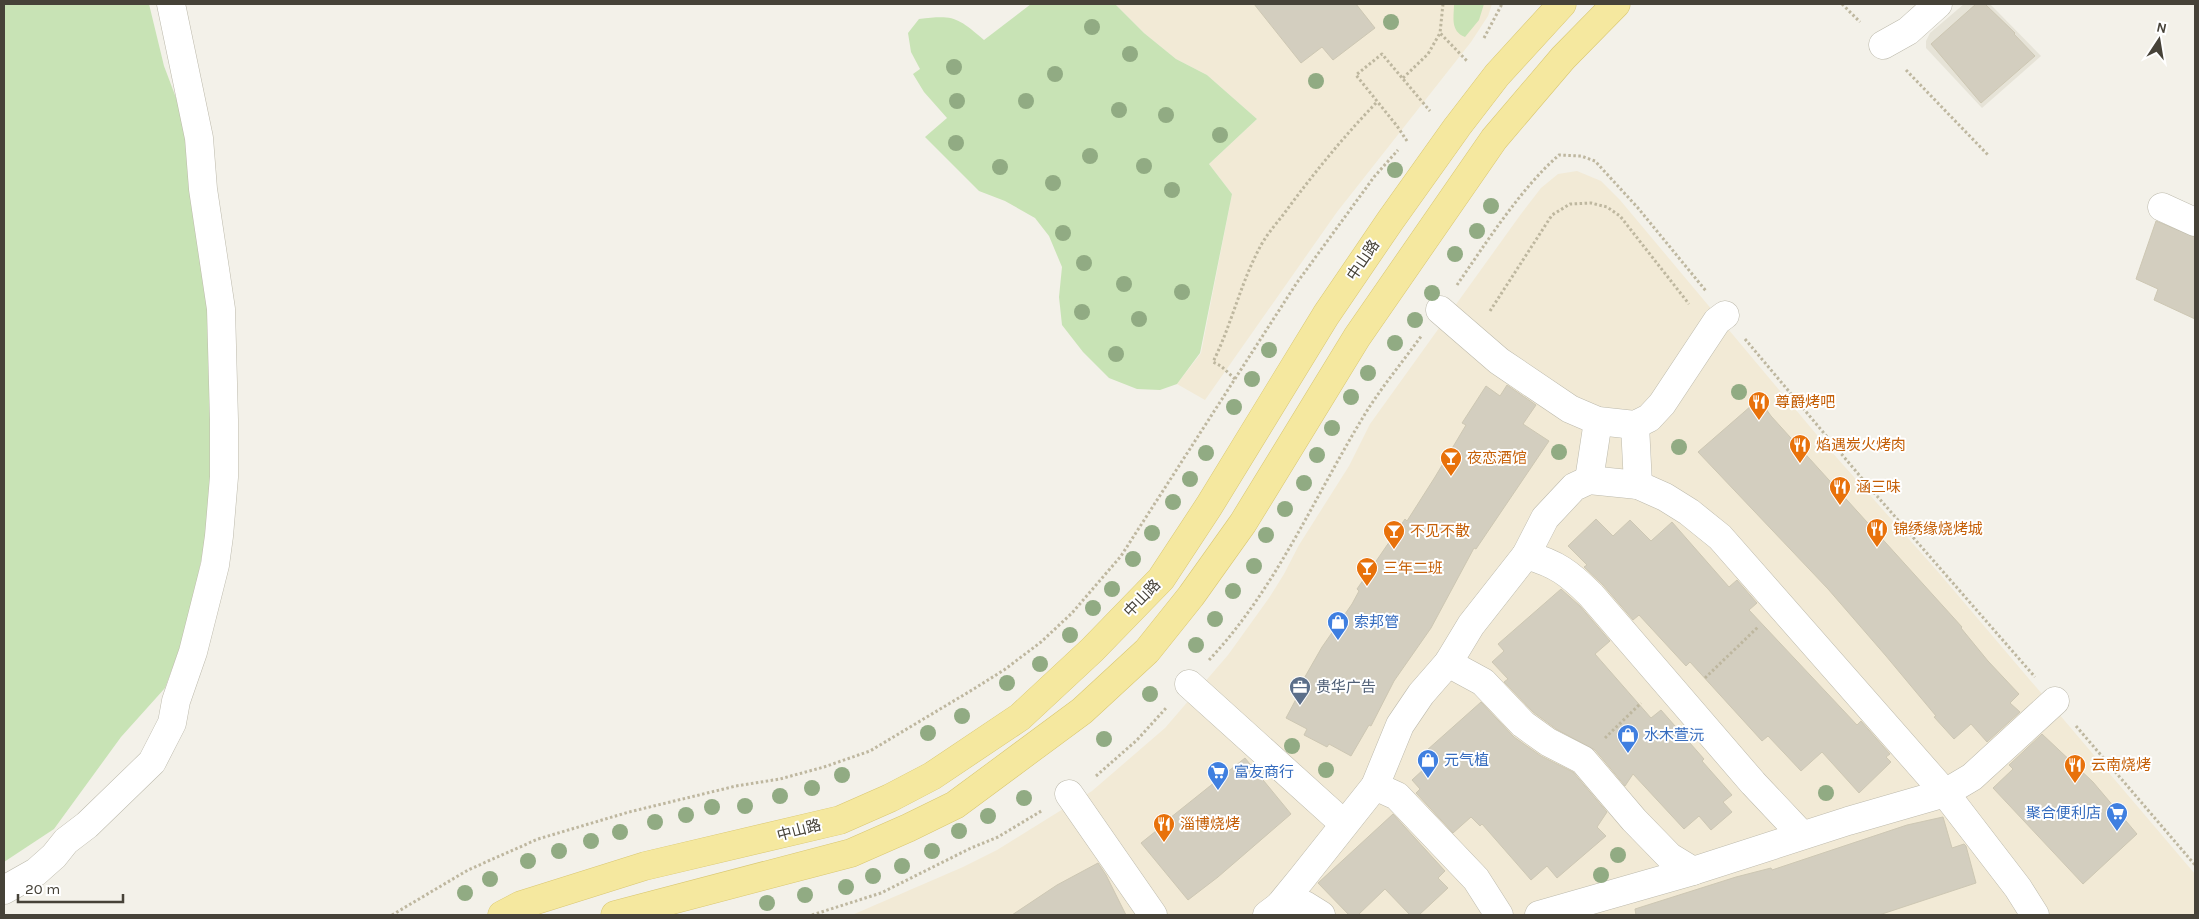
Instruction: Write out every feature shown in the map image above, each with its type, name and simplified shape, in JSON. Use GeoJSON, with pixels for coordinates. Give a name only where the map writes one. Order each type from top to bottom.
{"type":"FeatureCollection","features":[{"type":"Feature","properties":{"kind":"main road","name":"中山路"},"geometry":{"type":"LineString","coordinates":[[502,915],[521,905],[645,866],[840,820],[890,798],[932,776],[1020,717],[1092,650],[1161,579],[1209,506],[1326,315],[1390,220],[1497,75],[1562,4]]}},
{"type":"Feature","properties":{"kind":"main road"},"geometry":{"type":"LineString","coordinates":[[615,915],[851,852],[908,828],[955,805],[1082,712],[1147,651],[1191,596],[1243,522],[1357,338],[1494,139],[1563,58],[1616,4]]}},
{"type":"Feature","properties":{"kind":"street"},"geometry":{"type":"LineString","coordinates":[[4,890],[36,872],[54,856],[66,841],[87,825],[152,762],[172,723],[176,701],[193,652],[215,564],[220,536],[224,477],[221,310],[203,189],[203,162],[171,4]]}},
{"type":"Feature","properties":{"kind":"street"},"geometry":{"type":"LineString","coordinates":[[1883,45],[1908,31],[1938,4]]}},
{"type":"Feature","properties":{"kind":"street"},"geometry":{"type":"LineString","coordinates":[[2162,207],[2195,222]]}},
{"type":"Feature","properties":{"kind":"street"},"geometry":{"type":"LineString","coordinates":[[1440,310],[1472,339],[1553,399],[1598,422],[1635,425],[1649,418],[1662,404],[1718,323]]}},
{"type":"Feature","properties":{"kind":"street"},"geometry":{"type":"LineString","coordinates":[[1589,480],[1598,422]]}},
{"type":"Feature","properties":{"kind":"street"},"geometry":{"type":"LineString","coordinates":[[1635,425],[1638,485]]}},
{"type":"Feature","properties":{"kind":"street"},"geometry":{"type":"LineString","coordinates":[[1273,911],[1326,850],[1344,824],[1375,786],[1400,725],[1422,694],[1448,663],[1471,625],[1526,555],[1545,518],[1574,487],[1589,480],[1638,485],[1665,496],[1720,537],[1945,794],[2018,888],[2036,915]]}},
{"type":"Feature","properties":{"kind":"street"},"geometry":{"type":"LineString","coordinates":[[1526,555],[1547,561],[1568,573],[1592,595],[1753,783],[1802,835]]}},
{"type":"Feature","properties":{"kind":"street"},"geometry":{"type":"LineString","coordinates":[[1448,663],[1483,682],[1523,724],[1583,760],[1634,820],[1670,857],[1693,871]]}},
{"type":"Feature","properties":{"kind":"street"},"geometry":{"type":"LineString","coordinates":[[1189,684],[1344,824]]}},
{"type":"Feature","properties":{"kind":"street"},"geometry":{"type":"LineString","coordinates":[[1539,915],[1693,871],[1802,835],[1945,794],[1972,776],[2055,700]]}},
{"type":"Feature","properties":{"kind":"street"},"geometry":{"type":"LineString","coordinates":[[1375,786],[1397,796],[1476,879],[1499,915]]}},
{"type":"Feature","properties":{"kind":"street"},"geometry":{"type":"LineString","coordinates":[[1069,794],[1153,915]]}},
{"type":"Feature","properties":{"kind":"street"},"geometry":{"type":"LineString","coordinates":[[1273,911],[1306,905],[1321,915]]}},
{"type":"Feature","properties":{"kind":"path"},"geometry":{"type":"LineString","coordinates":[[1403,78],[1428,54],[1440,32],[1443,4]]}},
{"type":"Feature","properties":{"kind":"path"},"geometry":{"type":"LineString","coordinates":[[1483,39],[1502,4]]}},
{"type":"Feature","properties":{"kind":"path"},"geometry":{"type":"LineString","coordinates":[[1842,4],[1989,156]]}},
{"type":"Feature","properties":{"kind":"path"},"geometry":{"type":"LineString","coordinates":[[1440,32],[1467,61]]}},
{"type":"Feature","properties":{"kind":"path"},"geometry":{"type":"LineString","coordinates":[[1407,141],[1356,75],[1382,54],[1431,111]]}},
{"type":"Feature","properties":{"kind":"path"},"geometry":{"type":"LineString","coordinates":[[1462,68],[1472,54]]}},
{"type":"Feature","properties":{"kind":"path"},"geometry":{"type":"LineString","coordinates":[[1235,379],[1221,366],[1213,362],[1222,345],[1237,298],[1260,247],[1314,175],[1354,126],[1377,102]]}},
{"type":"Feature","properties":{"kind":"path"},"geometry":{"type":"LineString","coordinates":[[1425,118],[1436,104]]}},
{"type":"Feature","properties":{"kind":"path"},"geometry":{"type":"LineString","coordinates":[[392,915],[468,870],[546,836],[671,801],[824,768],[870,751],[1004,670],[1041,642],[1072,613],[1115,563],[1296,284],[1374,176],[1413,134]]}},
{"type":"Feature","properties":{"kind":"path"},"geometry":{"type":"LineString","coordinates":[[1472,339],[1552,216],[1570,204],[1592,203],[1607,207],[1620,216],[1718,323]]}},
{"type":"Feature","properties":{"kind":"path"},"geometry":{"type":"LineString","coordinates":[[1583,760],[1780,606]]}},
{"type":"Feature","properties":{"kind":"shaded area"},"geometry":{"type":"Polygon","coordinates":[[[1115,4],[1492,4],[1488,16],[1471,42],[1337,212],[1205,400],[1177,384],[1201,353],[1232,194],[1209,164],[1257,119],[1207,75],[1176,59],[1144,33],[1115,4]]]}},
{"type":"Feature","properties":{"kind":"shaded area"},"geometry":{"type":"Polygon","coordinates":[[[1964,4],[1990,4],[2041,56],[1982,108],[1926,48],[1926,41],[1930,33],[1964,4]]]}},
{"type":"Feature","properties":{"kind":"shaded area"},"geometry":{"type":"Polygon","coordinates":[[[1577,171],[1601,181],[1620,200],[1822,441],[1939,573],[2195,874],[2195,915],[852,915],[963,867],[997,850],[1092,791],[1165,728],[1228,655],[1269,598],[1299,545],[1349,466],[1370,424],[1521,214],[1541,188],[1558,174],[1577,171]]]}},
{"type":"Feature","properties":{"kind":"green space"},"geometry":{"type":"Polygon","coordinates":[[[4,4],[149,4],[164,66],[181,111],[188,137],[206,295],[215,401],[208,527],[187,629],[165,688],[121,737],[54,829],[4,862],[4,4]]]}},
{"type":"Feature","properties":{"kind":"green space"},"geometry":{"type":"Polygon","coordinates":[[[1031,4],[1115,4],[1144,33],[1176,59],[1207,75],[1257,119],[1209,164],[1232,194],[1200,353],[1177,384],[1160,390],[1137,389],[1109,378],[1083,352],[1062,325],[1059,297],[1062,267],[1049,236],[1035,218],[1005,201],[979,191],[925,137],[947,118],[924,92],[913,74],[920,69],[911,52],[908,33],[919,19],[940,17],[954,19],[967,26],[984,40],[1031,4]]]}},
{"type":"Feature","properties":{"kind":"green space"},"geometry":{"type":"Polygon","coordinates":[[[1454,4],[1484,4],[1479,20],[1465,37],[1455,27],[1454,4]]]}},
{"type":"Feature","properties":{"kind":"building"},"geometry":{"type":"Polygon","coordinates":[[[1254,4],[1356,4],[1375,28],[1333,60],[1322,47],[1301,63],[1254,4]]]}},
{"type":"Feature","properties":{"kind":"building"},"geometry":{"type":"Polygon","coordinates":[[[1976,4],[1985,4],[2015,33],[2035,56],[1981,103],[1931,44],[1976,4]]]}},
{"type":"Feature","properties":{"kind":"building"},"geometry":{"type":"Polygon","coordinates":[[[2156,221],[2195,237],[2195,319],[2154,300],[2158,289],[2136,279],[2156,221]]]}},
{"type":"Feature","properties":{"kind":"building"},"geometry":{"type":"Polygon","coordinates":[[[1507,385],[1536,405],[1523,424],[1549,441],[1476,549],[1474,548],[1431,628],[1394,681],[1371,726],[1369,725],[1351,756],[1329,744],[1327,747],[1304,735],[1307,729],[1286,718],[1304,684],[1302,682],[1322,647],[1352,604],[1359,591],[1357,589],[1405,519],[1407,521],[1435,477],[1466,425],[1462,423],[1486,386],[1500,396],[1507,385]]]}},
{"type":"Feature","properties":{"kind":"building"},"geometry":{"type":"Polygon","coordinates":[[[1759,399],[1771,416],[1962,627],[1988,661],[2019,694],[2010,703],[2020,712],[1987,742],[1971,724],[1954,739],[1828,589],[1698,452],[1759,399]]]}},
{"type":"Feature","properties":{"kind":"building"},"geometry":{"type":"Polygon","coordinates":[[[1596,519],[1613,536],[1630,520],[1651,541],[1672,522],[1729,587],[1737,580],[1757,603],[1749,610],[1857,725],[1861,721],[1890,754],[1886,757],[1891,762],[1859,793],[1822,752],[1801,771],[1768,736],[1762,741],[1690,662],[1686,666],[1639,615],[1633,620],[1603,585],[1584,567],[1587,565],[1568,546],[1596,519]]]}},
{"type":"Feature","properties":{"kind":"building"},"geometry":{"type":"Polygon","coordinates":[[[1561,589],[1580,606],[1610,641],[1595,654],[1651,718],[1661,710],[1704,759],[1702,761],[1732,795],[1723,802],[1732,812],[1711,830],[1699,816],[1684,829],[1633,774],[1625,786],[1595,750],[1556,729],[1533,712],[1504,682],[1508,679],[1492,662],[1504,651],[1498,644],[1561,589]]]}},
{"type":"Feature","properties":{"kind":"building"},"geometry":{"type":"Polygon","coordinates":[[[1481,702],[1514,737],[1541,756],[1573,772],[1607,812],[1597,827],[1606,836],[1557,878],[1547,866],[1531,880],[1482,824],[1480,826],[1471,817],[1453,833],[1416,793],[1420,789],[1412,780],[1425,768],[1417,759],[1481,702]]]}},
{"type":"Feature","properties":{"kind":"building"},"geometry":{"type":"Polygon","coordinates":[[[2042,734],[2093,782],[2137,834],[2083,884],[1993,788],[2013,769],[2009,765],[2042,734]]]}},
{"type":"Feature","properties":{"kind":"building"},"geometry":{"type":"Polygon","coordinates":[[[1245,758],[1291,814],[1218,877],[1188,900],[1141,843],[1245,758]]]}},
{"type":"Feature","properties":{"kind":"building"},"geometry":{"type":"Polygon","coordinates":[[[1393,814],[1445,871],[1438,878],[1448,888],[1419,915],[1410,915],[1385,889],[1358,915],[1349,915],[1318,883],[1393,814]]]}},
{"type":"Feature","properties":{"kind":"building"},"geometry":{"type":"Polygon","coordinates":[[[1943,817],[1952,848],[1964,844],[1966,846],[1976,883],[1879,915],[1636,915],[1635,909],[1736,877],[1771,868],[1772,870],[1907,825],[1943,817]]]}},
{"type":"Feature","properties":{"kind":"building"},"geometry":{"type":"Polygon","coordinates":[[[1098,863],[1126,915],[1012,915],[1057,885],[1098,863]]]}},
{"type":"Feature","properties":{"kind":"place","name":"尊爵烤吧"},"geometry":{"type":"Point","coordinates":[1759,421]}},
{"type":"Feature","properties":{"kind":"place","name":"焰遇炭火烤肉"},"geometry":{"type":"Point","coordinates":[1800,464]}},
{"type":"Feature","properties":{"kind":"place","name":"夜恋酒馆"},"geometry":{"type":"Point","coordinates":[1451,477]}},
{"type":"Feature","properties":{"kind":"place","name":"涵三味"},"geometry":{"type":"Point","coordinates":[1840,506]}},
{"type":"Feature","properties":{"kind":"place","name":"锦绣缘烧烤城"},"geometry":{"type":"Point","coordinates":[1877,548]}},
{"type":"Feature","properties":{"kind":"place","name":"不见不散"},"geometry":{"type":"Point","coordinates":[1394,550]}},
{"type":"Feature","properties":{"kind":"place","name":"三年二班"},"geometry":{"type":"Point","coordinates":[1367,587]}},
{"type":"Feature","properties":{"kind":"place","name":"索邦管"},"geometry":{"type":"Point","coordinates":[1338,641]}},
{"type":"Feature","properties":{"kind":"place","name":"贵华广告"},"geometry":{"type":"Point","coordinates":[1300,706]}},
{"type":"Feature","properties":{"kind":"place","name":"水木萱沅"},"geometry":{"type":"Point","coordinates":[1628,754]}},
{"type":"Feature","properties":{"kind":"place","name":"元气植"},"geometry":{"type":"Point","coordinates":[1428,779]}},
{"type":"Feature","properties":{"kind":"place","name":"云南烧烤"},"geometry":{"type":"Point","coordinates":[2075,784]}},
{"type":"Feature","properties":{"kind":"place","name":"富友商行"},"geometry":{"type":"Point","coordinates":[1218,791]}},
{"type":"Feature","properties":{"kind":"place","name":"聚合便利店"},"geometry":{"type":"Point","coordinates":[2117,832]}},
{"type":"Feature","properties":{"kind":"place","name":"淄博烧烤"},"geometry":{"type":"Point","coordinates":[1164,843]}}]}
